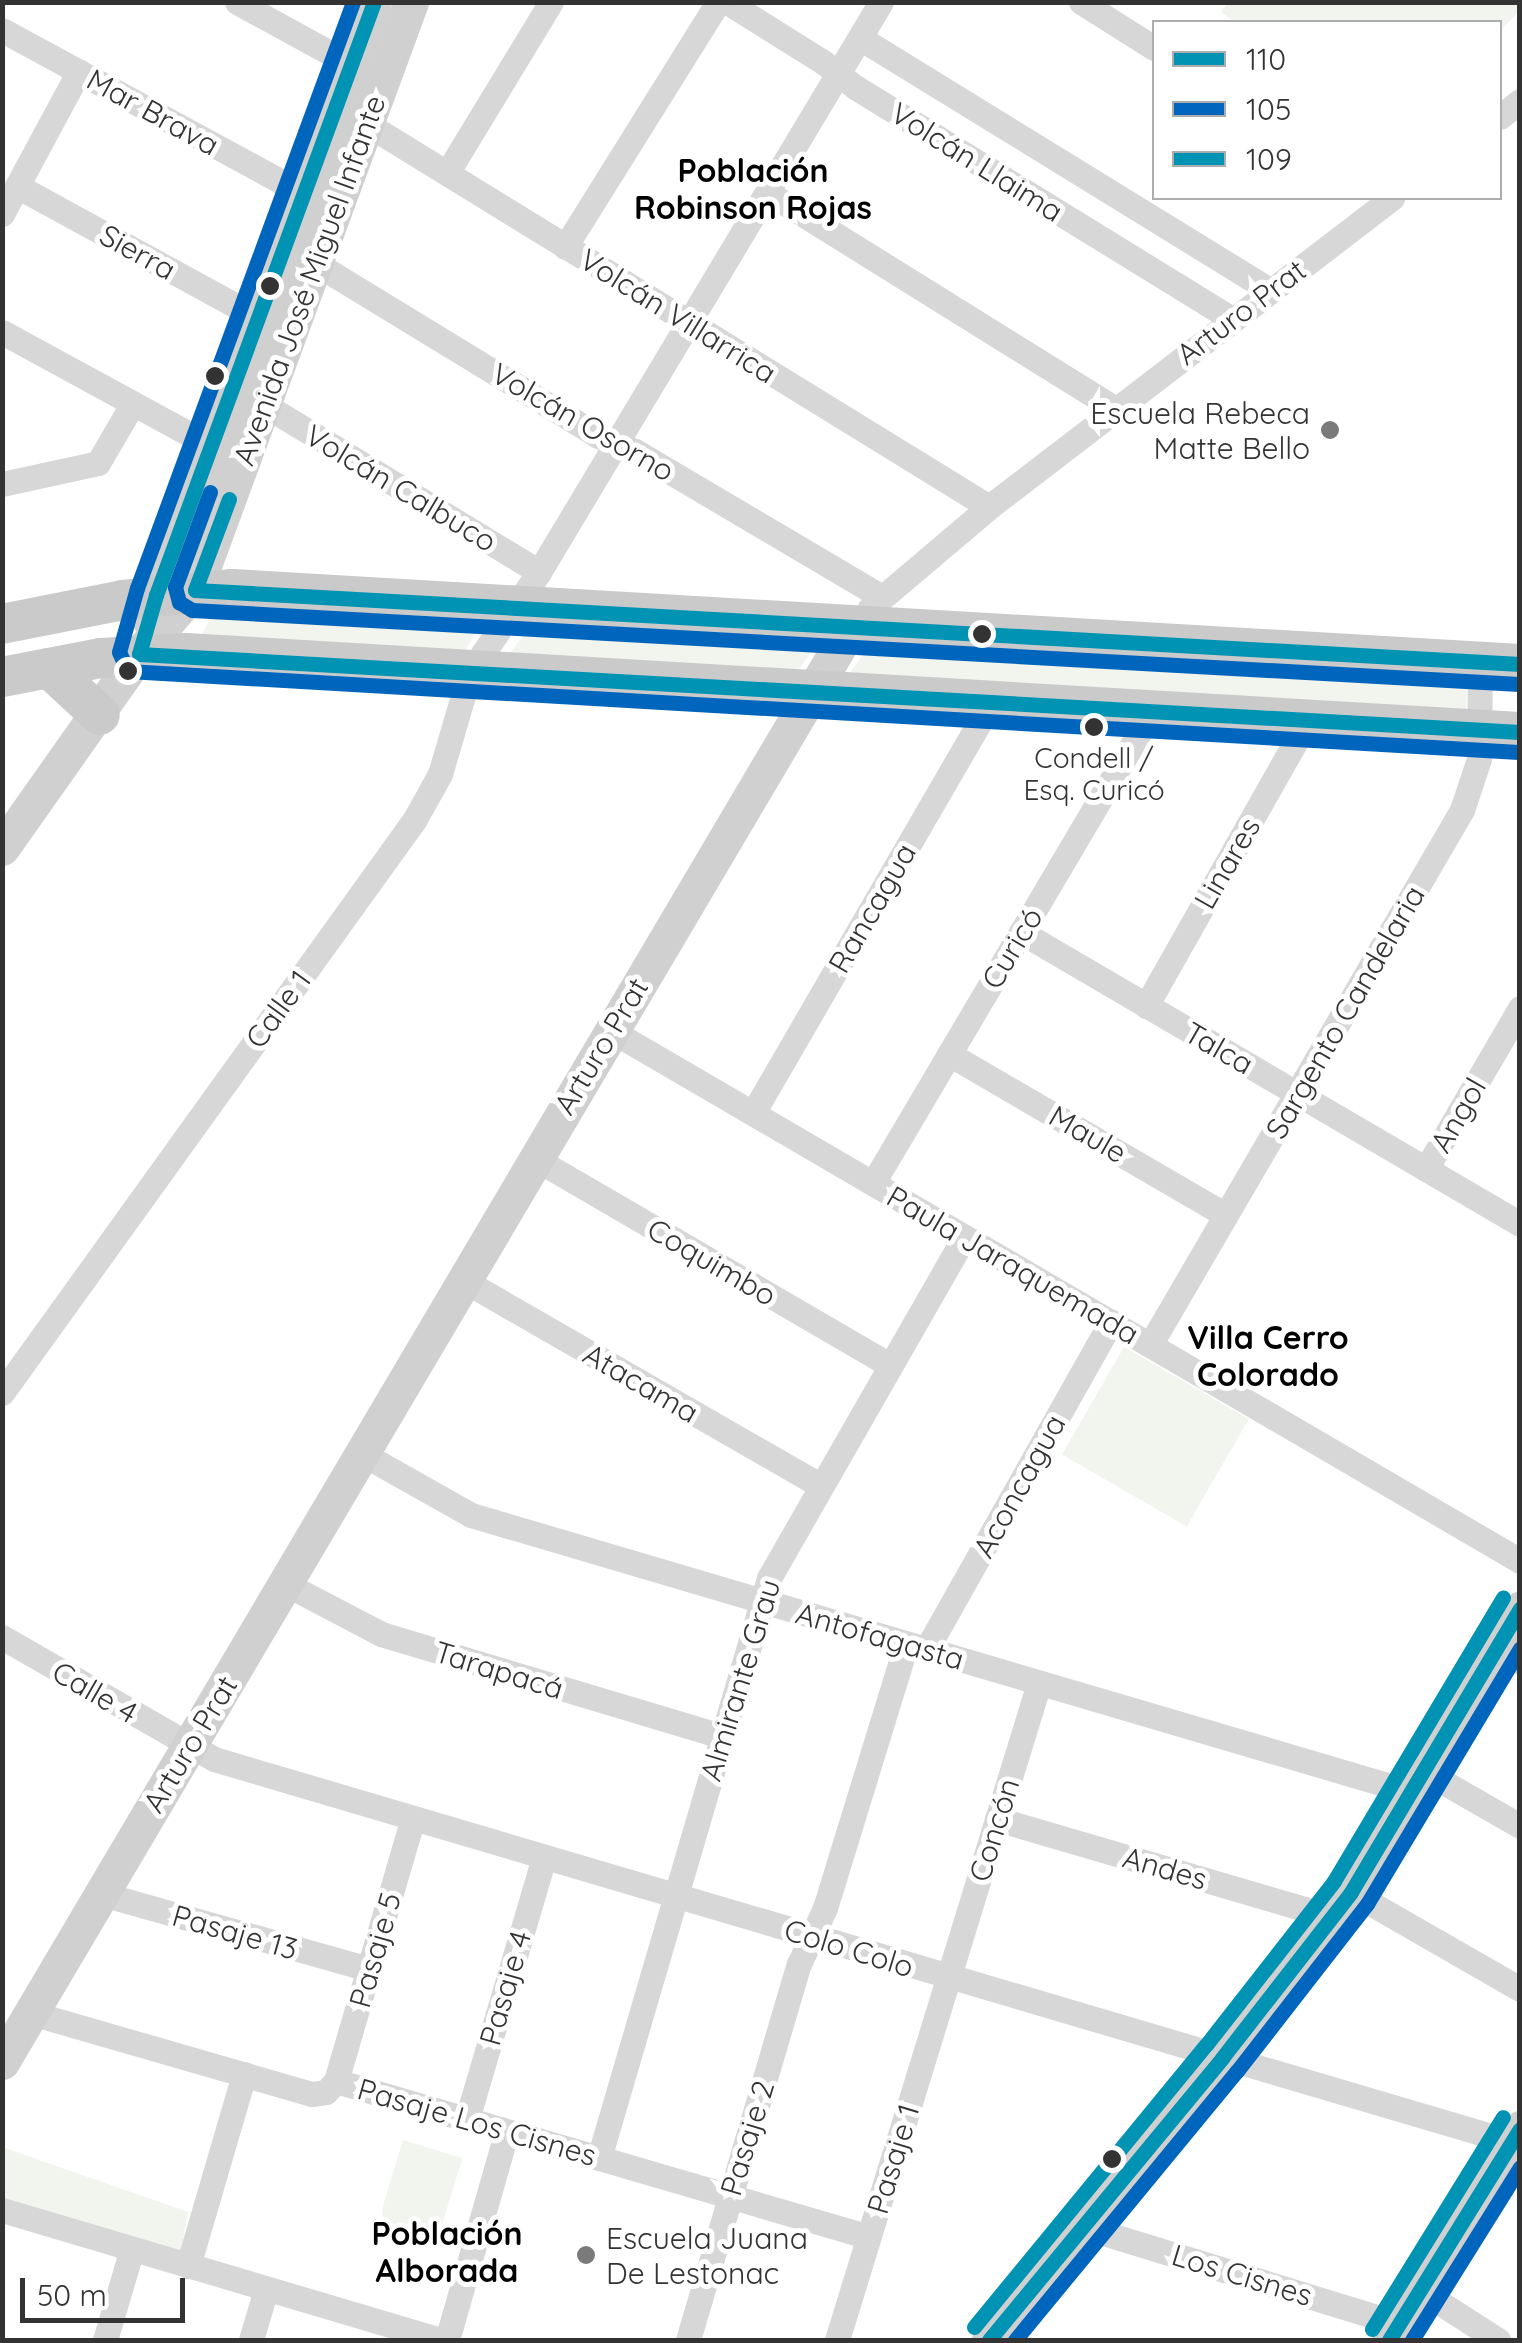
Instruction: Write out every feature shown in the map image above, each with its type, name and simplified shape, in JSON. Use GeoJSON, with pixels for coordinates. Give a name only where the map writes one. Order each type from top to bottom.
{"type":"FeatureCollection","features":[{"type":"Feature","properties":{"kind":"main road"},"geometry":{"type":"LineString","coordinates":[[2,624],[176,592],[517,606],[1520,664]]}},
{"type":"Feature","properties":{"kind":"main road"},"geometry":{"type":"LineString","coordinates":[[2,677],[139,654],[1501,730]]}},
{"type":"Feature","properties":{"kind":"main road"},"geometry":{"type":"LineString","coordinates":[[49,668],[100,714]]}},
{"type":"Feature","properties":{"kind":"street"},"geometry":{"type":"LineString","coordinates":[[237,2],[382,81]]}},
{"type":"Feature","properties":{"kind":"street","name":"Avenida José Miguel Infante"},"geometry":{"type":"LineString","coordinates":[[2,848],[100,714],[176,592],[226,454],[258,318],[374,2]]}},
{"type":"Feature","properties":{"kind":"street","name":"Avenida José Miguel Infante"},"geometry":{"type":"LineString","coordinates":[[226,454],[263,404],[411,2]]}},
{"type":"Feature","properties":{"kind":"street"},"geometry":{"type":"LineString","coordinates":[[447,174],[551,2]]}},
{"type":"Feature","properties":{"kind":"street"},"geometry":{"type":"LineString","coordinates":[[566,246],[718,2]]}},
{"type":"Feature","properties":{"kind":"street","name":"Volcán Llaima"},"geometry":{"type":"LineString","coordinates":[[727,2],[1230,318]]}},
{"type":"Feature","properties":{"kind":"street","name":"Calle 1"},"geometry":{"type":"LineString","coordinates":[[2,1392],[415,819],[450,748],[470,672],[538,572],[881,2]]}},
{"type":"Feature","properties":{"kind":"street"},"geometry":{"type":"LineString","coordinates":[[1081,2],[1152,47]]}},
{"type":"Feature","properties":{"kind":"street","name":"Mar Brava"},"geometry":{"type":"LineString","coordinates":[[2,30],[304,194]]}},
{"type":"Feature","properties":{"kind":"street","name":"Volcán Llaima"},"geometry":{"type":"LineString","coordinates":[[860,38],[1269,290]]}},
{"type":"Feature","properties":{"kind":"street"},"geometry":{"type":"LineString","coordinates":[[2,214],[79,71]]}},
{"type":"Feature","properties":{"kind":"street","name":"Volcán Villarrica"},"geometry":{"type":"LineString","coordinates":[[366,124],[989,507]]}},
{"type":"Feature","properties":{"kind":"street","name":"Sierra"},"geometry":{"type":"LineString","coordinates":[[17,186],[258,318]]}},
{"type":"Feature","properties":{"kind":"street"},"geometry":{"type":"LineString","coordinates":[[767,192],[1116,409]]}},
{"type":"Feature","properties":{"kind":"street","name":"Arturo Prat"},"geometry":{"type":"LineString","coordinates":[[2,2062],[808,693],[852,625],[989,507],[1230,318],[1389,200]]}},
{"type":"Feature","properties":{"kind":"street","name":"Volcán Osorno"},"geometry":{"type":"LineString","coordinates":[[285,244],[882,597]]}},
{"type":"Feature","properties":{"kind":"street"},"geometry":{"type":"LineString","coordinates":[[2,332],[226,454]]}},
{"type":"Feature","properties":{"kind":"street"},"geometry":{"type":"LineString","coordinates":[[7,481],[98,463],[133,403]]}},
{"type":"Feature","properties":{"kind":"street","name":"Volcán Calbuco"},"geometry":{"type":"LineString","coordinates":[[263,404],[538,572]]}},
{"type":"Feature","properties":{"kind":"street","name":"Sargento Candelaria"},"geometry":{"type":"LineString","coordinates":[[1150,1345],[1462,810],[1479,760],[1501,730],[1480,662]]}},
{"type":"Feature","properties":{"kind":"street","name":"Rancagua"},"geometry":{"type":"LineString","coordinates":[[753,1114],[992,703]]}},
{"type":"Feature","properties":{"kind":"street","name":"Curicó"},"geometry":{"type":"LineString","coordinates":[[872,1184],[1152,712]]}},
{"type":"Feature","properties":{"kind":"street","name":"Linares"},"geometry":{"type":"LineString","coordinates":[[1146,1006],[1308,720]]}},
{"type":"Feature","properties":{"kind":"street","name":"Talca"},"geometry":{"type":"LineString","coordinates":[[1021,932],[1520,1224]]}},
{"type":"Feature","properties":{"kind":"street","name":"Angol"},"geometry":{"type":"LineString","coordinates":[[1426,1169],[1520,1008]]}},
{"type":"Feature","properties":{"kind":"street","name":"Paula Jaraquemada"},"geometry":{"type":"LineString","coordinates":[[610,1030],[1520,1561]]}},
{"type":"Feature","properties":{"kind":"street","name":"Maule"},"geometry":{"type":"LineString","coordinates":[[950,1054],[1226,1215]]}},
{"type":"Feature","properties":{"kind":"street","name":"Coquimbo"},"geometry":{"type":"LineString","coordinates":[[534,1158],[890,1365]]}},
{"type":"Feature","properties":{"kind":"street","name":"Almirante Grau"},"geometry":{"type":"LineString","coordinates":[[599,2158],[761,1601],[777,1559],[964,1237]]}},
{"type":"Feature","properties":{"kind":"street","name":"Atacama"},"geometry":{"type":"LineString","coordinates":[[463,1280],[819,1486]]}},
{"type":"Feature","properties":{"kind":"street","name":"Aconcagua"},"geometry":{"type":"LineString","coordinates":[[812,1937],[916,1647],[1111,1322]]}},
{"type":"Feature","properties":{"kind":"street","name":"Antofagasta"},"geometry":{"type":"LineString","coordinates":[[362,1452],[471,1515],[1039,1683],[1418,1781],[1520,1826]]}},
{"type":"Feature","properties":{"kind":"street","name":"Tarapacá"},"geometry":{"type":"LineString","coordinates":[[284,1584],[381,1634],[722,1736]]}},
{"type":"Feature","properties":{"kind":"street"},"geometry":{"type":"LineString","coordinates":[[990,2340],[1222,2058],[1342,1904],[1418,1781],[1508,1656],[1520,1608]]}},
{"type":"Feature","properties":{"kind":"street","name":"Calle 4"},"geometry":{"type":"LineString","coordinates":[[2,1637],[189,1746]]}},
{"type":"Feature","properties":{"kind":"street","name":"Concón"},"geometry":{"type":"LineString","coordinates":[[949,1977],[1039,1683]]}},
{"type":"Feature","properties":{"kind":"street","name":"Colo Colo"},"geometry":{"type":"LineString","coordinates":[[189,1746],[225,1762],[1222,2058],[1515,2135]]}},
{"type":"Feature","properties":{"kind":"street","name":"Pasaje 5"},"geometry":{"type":"LineString","coordinates":[[336,2081],[413,1818]]}},
{"type":"Feature","properties":{"kind":"street","name":"Andes"},"geometry":{"type":"LineString","coordinates":[[997,1819],[1342,1904],[1520,1989]]}},
{"type":"Feature","properties":{"kind":"street","name":"Pasaje 4"},"geometry":{"type":"LineString","coordinates":[[467,2119],[544,1857]]}},
{"type":"Feature","properties":{"kind":"street","name":"Pasaje 13"},"geometry":{"type":"LineString","coordinates":[[102,1894],[369,1969]]}},
{"type":"Feature","properties":{"kind":"street","name":"Pasaje 2"},"geometry":{"type":"LineString","coordinates":[[688,2340],[799,1964],[812,1937]]}},
{"type":"Feature","properties":{"kind":"street","name":"Pasaje 1"},"geometry":{"type":"LineString","coordinates":[[837,2340],[949,1977]]}},
{"type":"Feature","properties":{"kind":"street","name":"Pasaje Los Cisnes"},"geometry":{"type":"LineString","coordinates":[[32,2014],[312,2094],[326,2092],[336,2081],[869,2237]]}},
{"type":"Feature","properties":{"kind":"street"},"geometry":{"type":"LineString","coordinates":[[188,2266],[244,2074]]}},
{"type":"Feature","properties":{"kind":"street"},"geometry":{"type":"LineString","coordinates":[[2,2210],[266,2289],[392,2334],[444,2340],[508,2131]]}},
{"type":"Feature","properties":{"kind":"street"},"geometry":{"type":"LineString","coordinates":[[1394,2332],[1515,2135]]}},
{"type":"Feature","properties":{"kind":"street","name":"Los Cisnes"},"geometry":{"type":"LineString","coordinates":[[1084,2226],[1394,2332]]}},
{"type":"Feature","properties":{"kind":"street"},"geometry":{"type":"LineString","coordinates":[[105,2340],[132,2249]]}},
{"type":"Feature","properties":{"kind":"street"},"geometry":{"type":"LineString","coordinates":[[251,2340],[266,2289]]}},
{"type":"Feature","properties":{"kind":"street"},"geometry":{"type":"LineString","coordinates":[[1420,2290],[1498,2340]]}},
{"type":"Feature","properties":{"kind":"shaded area"},"geometry":{"type":"Polygon","coordinates":[[[1519,2],[1520,10],[1502,29],[1502,20],[1232,20],[1221,12],[1228,3],[1519,2]]]}},
{"type":"Feature","properties":{"kind":"shaded area"},"geometry":{"type":"Polygon","coordinates":[[[215,611],[479,626],[465,651],[199,640],[215,611]]]}},
{"type":"Feature","properties":{"kind":"shaded area"},"geometry":{"type":"Polygon","coordinates":[[[530,626],[819,642],[796,673],[508,656],[530,626]]]}},
{"type":"Feature","properties":{"kind":"shaded area"},"geometry":{"type":"Polygon","coordinates":[[[874,641],[1467,681],[1466,713],[844,680],[874,641]]]}},
{"type":"Feature","properties":{"kind":"shaded area"},"geometry":{"type":"Polygon","coordinates":[[[1124,1347],[1249,1419],[1187,1526],[1062,1454],[1124,1347]]]}},
{"type":"Feature","properties":{"kind":"shaded area"},"geometry":{"type":"Polygon","coordinates":[[[403,2140],[462,2158],[437,2242],[377,2224],[403,2140]]]}},
{"type":"Feature","properties":{"kind":"shaded area"},"geometry":{"type":"Polygon","coordinates":[[[2,2147],[188,2212],[181,2252],[3,2200],[2,2147]]]}},
{"type":"Feature","properties":{"kind":"transit line","name":"105"},"geometry":{"type":"LineString","coordinates":[[353,2],[137,588],[119,652],[128,671],[1519,752]]}},
{"type":"Feature","properties":{"kind":"transit line","name":"110"},"geometry":{"type":"LineString","coordinates":[[374,2],[156,595],[139,654],[1520,732]]}},
{"type":"Feature","properties":{"kind":"transit line","name":"105"},"geometry":{"type":"LineString","coordinates":[[210,492],[175,587],[179,602],[192,610],[1519,684]]}},
{"type":"Feature","properties":{"kind":"transit line","name":"110"},"geometry":{"type":"LineString","coordinates":[[229,499],[195,590],[1520,664]]}},
{"type":"Feature","properties":{"kind":"transit line","name":"109"},"geometry":{"type":"LineString","coordinates":[[974,2327],[1206,2045],[1334,1881],[1503,1598]]}},
{"type":"Feature","properties":{"kind":"transit line","name":"110"},"geometry":{"type":"LineString","coordinates":[[989,2340],[1222,2058],[1351,1892],[1520,1609]]}},
{"type":"Feature","properties":{"kind":"transit line","name":"105"},"geometry":{"type":"LineString","coordinates":[[1015,2340],[1237,2071],[1367,1904],[1520,1648]]}},
{"type":"Feature","properties":{"kind":"transit line","name":"109"},"geometry":{"type":"LineString","coordinates":[[1372,2329],[1503,2117]]}},
{"type":"Feature","properties":{"kind":"transit line","name":"110"},"geometry":{"type":"LineString","coordinates":[[1389,2340],[1520,2129]]}},
{"type":"Feature","properties":{"kind":"transit line","name":"105"},"geometry":{"type":"LineString","coordinates":[[1412,2340],[1520,2167]]}},
{"type":"Feature","properties":{"kind":"place","name":"Escuela Rebeca Matte Bello"},"geometry":{"type":"Point","coordinates":[1330,430]}},
{"type":"Feature","properties":{"kind":"place","name":"Condell / Esq. Curicó"},"geometry":{"type":"Point","coordinates":[1094,727]}},
{"type":"Feature","properties":{"kind":"place","name":"Escuela Juana De Lestonac"},"geometry":{"type":"Point","coordinates":[586,2255]}},
{"type":"Feature","properties":{"kind":"district","name":"Población Robinson Rojas"},"geometry":{"type":"Point","coordinates":[753,190]}},
{"type":"Feature","properties":{"kind":"district","name":"Villa Cerro Colorado"},"geometry":{"type":"Point","coordinates":[1268,1356]}},
{"type":"Feature","properties":{"kind":"district","name":"Población Alborada"},"geometry":{"type":"Point","coordinates":[447,2252]}}]}
